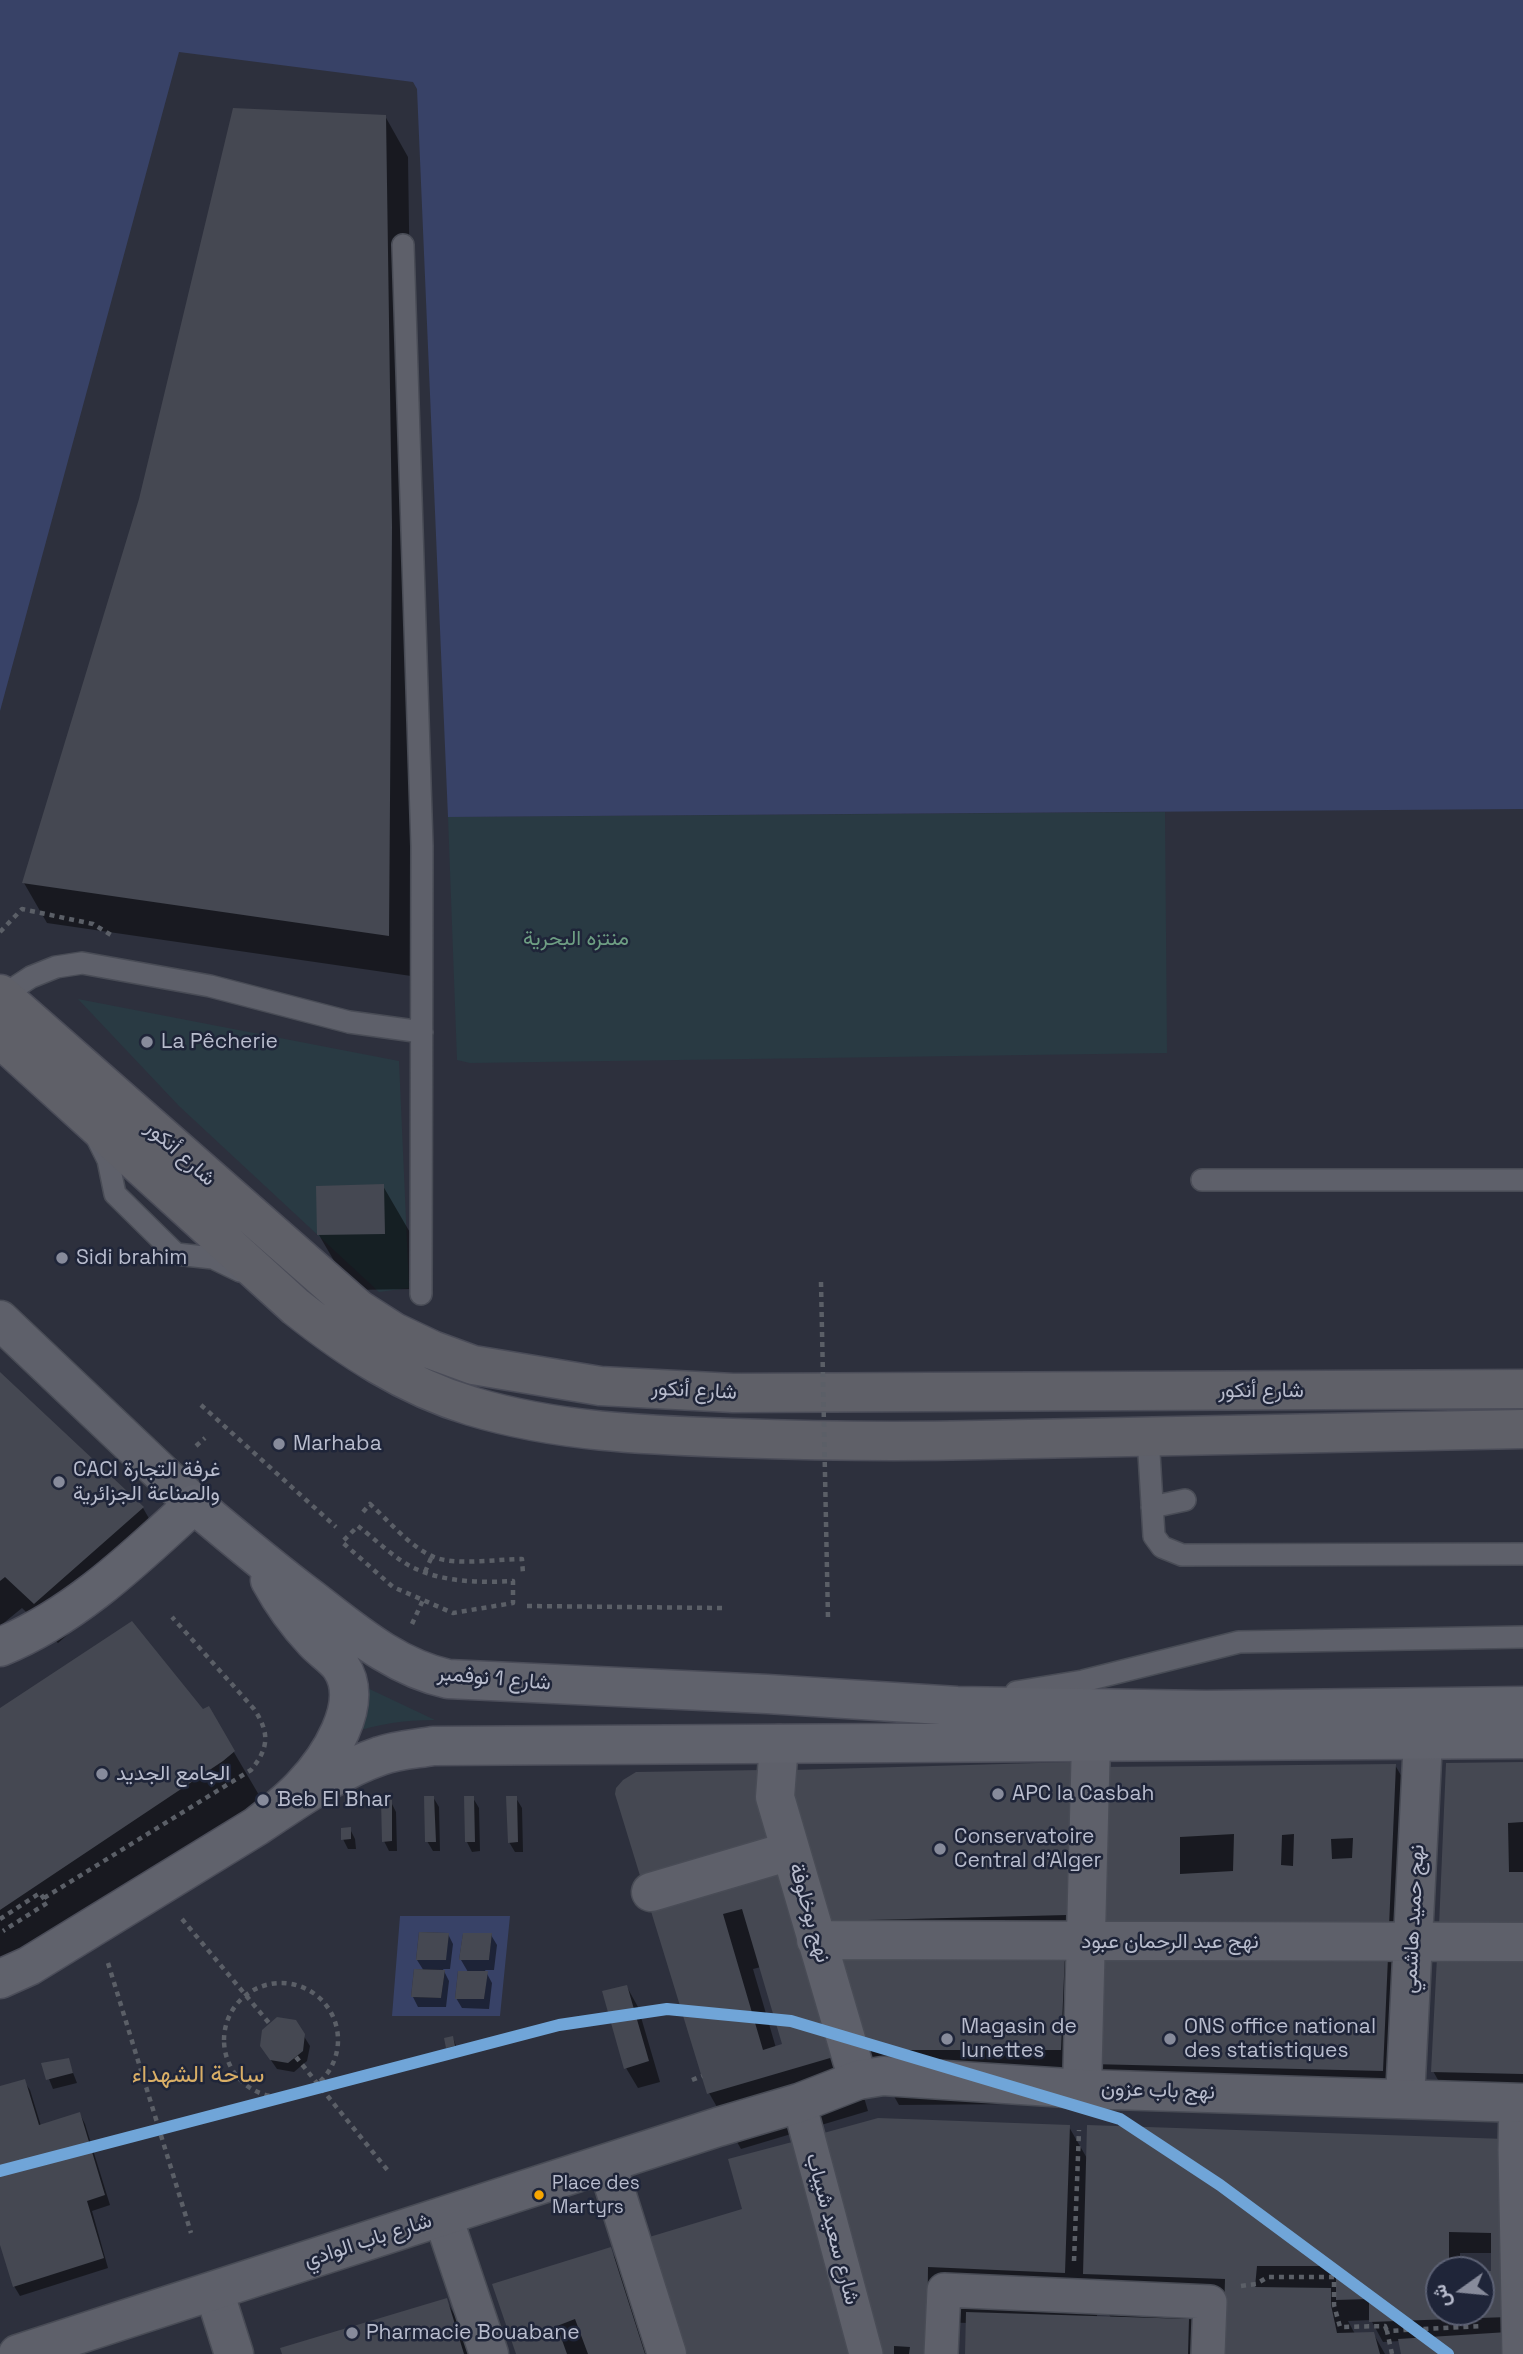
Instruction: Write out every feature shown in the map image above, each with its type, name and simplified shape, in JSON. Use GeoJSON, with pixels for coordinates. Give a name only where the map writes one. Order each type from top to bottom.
{"type":"FeatureCollection","features":[{"type":"Feature","properties":{"kind":"highway","name":"شارع أنكور"},"geometry":{"type":"LineString","coordinates":[[1,995],[358,1309],[413,1341],[473,1365],[600,1386],[733,1393],[1523,1389]]}},
{"type":"Feature","properties":{"kind":"highway","name":"شارع أنكور"},"geometry":{"type":"LineString","coordinates":[[0,1038],[296,1307],[379,1366],[424,1388],[471,1406],[545,1424],[599,1432],[647,1436],[865,1442],[1523,1429]]}},
{"type":"Feature","properties":{"kind":"main road","name":"شارع 1 نوفمبر"},"geometry":{"type":"LineString","coordinates":[[194,1504],[253,1555],[379,1650],[437,1676],[474,1682],[767,1694],[895,1703],[1206,1710],[1523,1706]]}},
{"type":"Feature","properties":{"kind":"main road"},"geometry":{"type":"LineString","coordinates":[[0,1654],[105,1584],[194,1504]]}},
{"type":"Feature","properties":{"kind":"main road"},"geometry":{"type":"LineString","coordinates":[[253,1555],[295,1620],[342,1669],[349,1694],[348,1712],[342,1727],[317,1770],[287,1802],[257,1826]]}},
{"type":"Feature","properties":{"kind":"main road"},"geometry":{"type":"LineString","coordinates":[[0,1647],[47,1623]]}},
{"type":"Feature","properties":{"kind":"main road"},"geometry":{"type":"LineString","coordinates":[[0,1979],[29,1966],[303,1796],[353,1768],[380,1756],[433,1746],[1523,1739]]}},
{"type":"Feature","properties":{"kind":"street"},"geometry":{"type":"LineString","coordinates":[[0,1320],[194,1504]]}},
{"type":"Feature","properties":{"kind":"street","name":"نهج حميد هاشمي"},"geometry":{"type":"LineString","coordinates":[[1405,2098],[1423,1740]]}},
{"type":"Feature","properties":{"kind":"street"},"geometry":{"type":"LineString","coordinates":[[1082,2089],[1091,1741]]}},
{"type":"Feature","properties":{"kind":"street","name":"نهج بوخلوفة"},"geometry":{"type":"LineString","coordinates":[[779,1744],[775,1797],[858,2080]]}},
{"type":"Feature","properties":{"kind":"street"},"geometry":{"type":"LineString","coordinates":[[651,1892],[790,1851]]}},
{"type":"Feature","properties":{"kind":"street","name":"نهج عبد الرحمان عبود"},"geometry":{"type":"LineString","coordinates":[[816,1940],[1523,1942]]}},
{"type":"Feature","properties":{"kind":"street","name":"نهج باب عزون"},"geometry":{"type":"LineString","coordinates":[[718,2127],[799,2103],[858,2080],[883,2076],[1082,2089],[1519,2103]]}},
{"type":"Feature","properties":{"kind":"street","name":"شارع سعيد شيباب"},"geometry":{"type":"LineString","coordinates":[[799,2103],[866,2354]]}},
{"type":"Feature","properties":{"kind":"street"},"geometry":{"type":"LineString","coordinates":[[1518,2339],[1519,2103]]}},
{"type":"Feature","properties":{"kind":"street","name":"شارع باب الوادي"},"geometry":{"type":"LineString","coordinates":[[43,2350],[214,2291],[718,2127]]}},
{"type":"Feature","properties":{"kind":"street"},"geometry":{"type":"LineString","coordinates":[[607,2164],[667,2354]]}},
{"type":"Feature","properties":{"kind":"street"},"geometry":{"type":"LineString","coordinates":[[443,2217],[489,2354]]}},
{"type":"Feature","properties":{"kind":"street"},"geometry":{"type":"LineString","coordinates":[[941,2354],[944,2290],[1210,2302],[1208,2354]]}},
{"type":"Feature","properties":{"kind":"street"},"geometry":{"type":"LineString","coordinates":[[214,2291],[234,2354]]}},
{"type":"Feature","properties":{"kind":"lane"},"geometry":{"type":"LineString","coordinates":[[403,245],[422,846],[421,1294]]}},
{"type":"Feature","properties":{"kind":"lane"},"geometry":{"type":"LineString","coordinates":[[1,995],[31,977],[56,967],[82,963],[210,986],[349,1022],[422,1032]]}},
{"type":"Feature","properties":{"kind":"lane"},"geometry":{"type":"LineString","coordinates":[[1202,1180],[1523,1180]]}},
{"type":"Feature","properties":{"kind":"lane"},"geometry":{"type":"LineString","coordinates":[[1148,1437],[1154,1536],[1162,1547],[1182,1555],[1523,1554]]}},
{"type":"Feature","properties":{"kind":"lane"},"geometry":{"type":"LineString","coordinates":[[1152,1507],[1185,1500]]}},
{"type":"Feature","properties":{"kind":"lane"},"geometry":{"type":"LineString","coordinates":[[895,1703],[1013,1693],[1072,1683],[1239,1642],[1523,1637]]}},
{"type":"Feature","properties":{"kind":"path"},"geometry":{"type":"LineString","coordinates":[[0,932],[22,909],[93,924]]}},
{"type":"Feature","properties":{"kind":"path"},"geometry":{"type":"LineString","coordinates":[[821,1282],[828,1618]]}},
{"type":"Feature","properties":{"kind":"path"},"geometry":{"type":"LineString","coordinates":[[201,1405],[336,1527]]}},
{"type":"Feature","properties":{"kind":"path"},"geometry":{"type":"LineString","coordinates":[[196,1446],[205,1438]]}},
{"type":"Feature","properties":{"kind":"path"},"geometry":{"type":"LineString","coordinates":[[363,1511],[370,1504],[432,1556],[447,1560],[522,1559],[523,1574]]}},
{"type":"Feature","properties":{"kind":"path"},"geometry":{"type":"LineString","coordinates":[[358,1526],[414,1569],[444,1578],[492,1583],[513,1581],[513,1603],[453,1613],[423,1600],[393,1587],[342,1542],[358,1526]]}},
{"type":"Feature","properties":{"kind":"path"},"geometry":{"type":"LineString","coordinates":[[425,1572],[432,1556]]}},
{"type":"Feature","properties":{"kind":"path"},"geometry":{"type":"LineString","coordinates":[[412,1624],[423,1600]]}},
{"type":"Feature","properties":{"kind":"path"},"geometry":{"type":"LineString","coordinates":[[527,1606],[722,1608]]}},
{"type":"Feature","properties":{"kind":"path"},"geometry":{"type":"LineString","coordinates":[[44,1898],[251,1770],[264,1754],[264,1723],[172,1617]]}},
{"type":"Feature","properties":{"kind":"path"},"geometry":{"type":"LineString","coordinates":[[0,1919],[40,1893],[47,1903],[14,1924],[8,1914]]}},
{"type":"Feature","properties":{"kind":"path"},"geometry":{"type":"LineString","coordinates":[[180,1915],[269,2024]]}},
{"type":"Feature","properties":{"kind":"path"},"geometry":{"type":"LineString","coordinates":[[107,1960],[191,2233]]}},
{"type":"Feature","properties":{"kind":"path"},"geometry":{"type":"LineString","coordinates":[[272,1982],[292,1982],[310,1990],[325,2003],[335,2020],[339,2039],[335,2059],[325,2076],[317,2083],[311,2089],[292,2096],[274,2097],[257,2092],[242,2082],[230,2068],[224,2051],[223,2033],[228,2015],[245,1994],[272,1982]]}},
{"type":"Feature","properties":{"kind":"path"},"geometry":{"type":"LineString","coordinates":[[296,2057],[389,2172]]}},
{"type":"Feature","properties":{"kind":"path"},"geometry":{"type":"LineString","coordinates":[[692,2080],[702,2076]]}},
{"type":"Feature","properties":{"kind":"path"},"geometry":{"type":"LineString","coordinates":[[1073,2297],[1082,2089]]}},
{"type":"Feature","properties":{"kind":"path"},"geometry":{"type":"LineString","coordinates":[[1236,2287],[1256,2284],[1268,2277],[1334,2277],[1334,2305],[1340,2327],[1385,2326],[1392,2354]]}},
{"type":"Feature","properties":{"kind":"path"},"geometry":{"type":"LineString","coordinates":[[1387,2331],[1518,2339]]}},
{"type":"Feature","properties":{"kind":"green space","name":"منتزه البحرية"},"geometry":{"type":"Polygon","coordinates":[[[1165,812],[1167,1053],[470,1063],[457,1060],[448,817],[1165,812]]]}},
{"type":"Feature","properties":{"kind":"green space"},"geometry":{"type":"Polygon","coordinates":[[[78,999],[399,1061],[409,1288],[379,1292],[179,1106],[78,999]]]}},
{"type":"Feature","properties":{"kind":"green space"},"geometry":{"type":"Polygon","coordinates":[[[361,1685],[435,1720],[391,1723],[348,1734],[361,1685]]]}},
{"type":"Feature","properties":{"kind":"water"},"geometry":{"type":"Polygon","coordinates":[[[0,0],[1523,0],[1523,809],[448,817],[417,89],[413,82],[179,52],[0,711],[0,0]]]}},
{"type":"Feature","properties":{"kind":"water"},"geometry":{"type":"Polygon","coordinates":[[[400,1916],[510,1916],[500,2016],[392,2016],[400,1916]],[[419,1932],[416,1960],[445,1960],[448,1933],[419,1932]],[[492,1933],[463,1934],[459,1960],[489,1960],[492,1933]],[[414,1969],[411,1997],[441,1998],[445,1970],[414,1969]],[[458,1971],[455,1999],[484,1999],[487,1971],[458,1971]]]}},
{"type":"Feature","properties":{"kind":"building"},"geometry":{"type":"Polygon","coordinates":[[[233,108],[386,115],[392,527],[389,936],[22,883],[139,499],[233,108]]]}},
{"type":"Feature","properties":{"kind":"building"},"geometry":{"type":"Polygon","coordinates":[[[384,1184],[385,1234],[317,1235],[316,1186],[384,1184]]]}},
{"type":"Feature","properties":{"kind":"building","name":"CACI غرفة التجارة والصناعة الجزائرية"},"geometry":{"type":"Polygon","coordinates":[[[0,1372],[144,1507],[34,1604],[5,1577],[0,1581],[0,1372]]]}},
{"type":"Feature","properties":{"kind":"building","name":"الجامع الجديد"},"geometry":{"type":"Polygon","coordinates":[[[132,1621],[203,1709],[209,1706],[235,1751],[0,1910],[0,1708],[132,1621]]]}},
{"type":"Feature","properties":{"kind":"building"},"geometry":{"type":"Polygon","coordinates":[[[1073,1762],[1067,1915],[828,1921],[791,1795],[792,1770],[1073,1762]]]}},
{"type":"Feature","properties":{"kind":"building"},"geometry":{"type":"Polygon","coordinates":[[[1523,1762],[1523,1822],[1508,1823],[1509,1872],[1523,1872],[1523,1926],[1439,1926],[1446,1763],[1523,1762]]]}},
{"type":"Feature","properties":{"kind":"building"},"geometry":{"type":"Polygon","coordinates":[[[1396,1764],[1389,1927],[1095,1930],[1101,1767],[1396,1764]],[[1234,1834],[1180,1837],[1180,1874],[1233,1871],[1234,1834]],[[1294,1834],[1282,1835],[1281,1865],[1293,1866],[1294,1834]],[[1353,1838],[1331,1839],[1332,1859],[1352,1858],[1353,1838]]]}},
{"type":"Feature","properties":{"kind":"building"},"geometry":{"type":"Polygon","coordinates":[[[763,1770],[774,1840],[641,1879],[615,1794],[616,1788],[623,1780],[636,1772],[763,1770]]]}},
{"type":"Feature","properties":{"kind":"building"},"geometry":{"type":"Polygon","coordinates":[[[424,1796],[434,1796],[436,1842],[425,1842],[424,1796]]]}},
{"type":"Feature","properties":{"kind":"building"},"geometry":{"type":"Polygon","coordinates":[[[464,1796],[474,1796],[475,1842],[465,1842],[464,1796]]]}},
{"type":"Feature","properties":{"kind":"building"},"geometry":{"type":"Polygon","coordinates":[[[506,1796],[517,1796],[518,1842],[508,1843],[506,1796]]]}},
{"type":"Feature","properties":{"kind":"building"},"geometry":{"type":"Polygon","coordinates":[[[381,1800],[392,1800],[392,1841],[382,1842],[381,1800]]]}},
{"type":"Feature","properties":{"kind":"building"},"geometry":{"type":"Polygon","coordinates":[[[351,1827],[351,1839],[341,1840],[341,1828],[351,1827]]]}},
{"type":"Feature","properties":{"kind":"building"},"geometry":{"type":"Polygon","coordinates":[[[783,1868],[837,2056],[707,2094],[650,1908],[783,1868]],[[742,1909],[723,1914],[763,2050],[782,2044],[742,1909]]]}},
{"type":"Feature","properties":{"kind":"building"},"geometry":{"type":"Polygon","coordinates":[[[419,1932],[449,1933],[446,1960],[416,1960],[419,1932]]]}},
{"type":"Feature","properties":{"kind":"building"},"geometry":{"type":"Polygon","coordinates":[[[463,1933],[492,1933],[489,1960],[459,1960],[463,1933]]]}},
{"type":"Feature","properties":{"kind":"building"},"geometry":{"type":"Polygon","coordinates":[[[1065,1952],[1061,2050],[865,2050],[839,1960],[1065,1952]]]}},
{"type":"Feature","properties":{"kind":"building"},"geometry":{"type":"Polygon","coordinates":[[[1388,1957],[1383,2071],[1090,2064],[1094,1960],[1388,1957]]]}},
{"type":"Feature","properties":{"kind":"building"},"geometry":{"type":"Polygon","coordinates":[[[1437,1957],[1523,1957],[1523,2074],[1431,2072],[1437,1957]]]}},
{"type":"Feature","properties":{"kind":"building"},"geometry":{"type":"Polygon","coordinates":[[[414,1969],[445,1970],[441,1998],[411,1997],[414,1969]]]}},
{"type":"Feature","properties":{"kind":"building"},"geometry":{"type":"Polygon","coordinates":[[[458,1971],[488,1971],[484,1999],[455,1999],[458,1971]]]}},
{"type":"Feature","properties":{"kind":"building"},"geometry":{"type":"Polygon","coordinates":[[[627,1985],[649,2061],[624,2069],[602,1991],[627,1985]]]}},
{"type":"Feature","properties":{"kind":"building"},"geometry":{"type":"Polygon","coordinates":[[[277,2017],[296,2020],[305,2034],[303,2051],[288,2063],[270,2060],[260,2046],[262,2030],[277,2017]]]}},
{"type":"Feature","properties":{"kind":"building"},"geometry":{"type":"Polygon","coordinates":[[[453,2036],[455,2046],[446,2048],[444,2038],[453,2036]]]}},
{"type":"Feature","properties":{"kind":"building"},"geometry":{"type":"Polygon","coordinates":[[[69,2058],[73,2073],[46,2080],[41,2063],[69,2058]]]}},
{"type":"Feature","properties":{"kind":"building"},"geometry":{"type":"Polygon","coordinates":[[[25,2079],[39,2125],[80,2112],[105,2195],[87,2201],[104,2258],[13,2287],[0,2245],[0,2086],[25,2079]]]}},
{"type":"Feature","properties":{"kind":"building"},"geometry":{"type":"Polygon","coordinates":[[[878,2118],[1070,2125],[1065,2273],[928,2267],[927,2354],[909,2354],[910,2347],[894,2346],[894,2354],[877,2354],[820,2134],[878,2118]]]}},
{"type":"Feature","properties":{"kind":"building"},"geometry":{"type":"Polygon","coordinates":[[[1087,2125],[1506,2139],[1508,2317],[1495,2317],[1495,2256],[1491,2256],[1491,2233],[1449,2232],[1449,2256],[1425,2256],[1425,2320],[1369,2322],[1369,2299],[1336,2300],[1336,2266],[1257,2266],[1255,2287],[1331,2288],[1331,2305],[1337,2333],[1374,2332],[1380,2354],[1223,2354],[1225,2279],[1083,2274],[1087,2125]]]}},
{"type":"Feature","properties":{"kind":"building"},"geometry":{"type":"Polygon","coordinates":[[[796,2141],[856,2354],[682,2354],[646,2238],[742,2209],[728,2159],[796,2141]]]}},
{"type":"Feature","properties":{"kind":"building"},"geometry":{"type":"Polygon","coordinates":[[[611,2247],[645,2354],[588,2354],[575,2319],[557,2326],[567,2354],[516,2354],[492,2284],[611,2247]]]}},
{"type":"Feature","properties":{"kind":"building"},"geometry":{"type":"Polygon","coordinates":[[[447,2298],[464,2354],[282,2354],[280,2348],[447,2298]]]}},
{"type":"Feature","properties":{"kind":"building"},"geometry":{"type":"Polygon","coordinates":[[[966,2312],[1189,2319],[1188,2354],[965,2354],[966,2312]]]}},
{"type":"Feature","properties":{"kind":"building"},"geometry":{"type":"Polygon","coordinates":[[[1508,2332],[1509,2354],[1401,2354],[1398,2339],[1508,2332]]]}},
{"type":"Feature","properties":{"kind":"transit line"},"geometry":{"type":"LineString","coordinates":[[0,2171],[559,2025],[667,2009],[791,2021],[1120,2119],[1220,2185],[1448,2354]]}},
{"type":"Feature","properties":{"kind":"place","name":"La Pêcherie"},"geometry":{"type":"Point","coordinates":[147,1042]}},
{"type":"Feature","properties":{"kind":"place","name":"Sidi brahim"},"geometry":{"type":"Point","coordinates":[62,1258]}},
{"type":"Feature","properties":{"kind":"place","name":"Marhaba"},"geometry":{"type":"Point","coordinates":[279,1444]}},
{"type":"Feature","properties":{"kind":"place","name":"CACI غرفة التجارة والصناعة الجزائرية"},"geometry":{"type":"Point","coordinates":[59,1482]}},
{"type":"Feature","properties":{"kind":"place","name":"الجامع الجديد"},"geometry":{"type":"Point","coordinates":[102,1774]}},
{"type":"Feature","properties":{"kind":"place","name":"APC la Casbah"},"geometry":{"type":"Point","coordinates":[998,1794]}},
{"type":"Feature","properties":{"kind":"place","name":"Beb El Bhar"},"geometry":{"type":"Point","coordinates":[263,1800]}},
{"type":"Feature","properties":{"kind":"place","name":"Conservatoire Central d'Alger"},"geometry":{"type":"Point","coordinates":[940,1849]}},
{"type":"Feature","properties":{"kind":"place","name":"Magasin de lunettes"},"geometry":{"type":"Point","coordinates":[947,2039]}},
{"type":"Feature","properties":{"kind":"place","name":"ONS office national des statistiques"},"geometry":{"type":"Point","coordinates":[1170,2039]}},
{"type":"Feature","properties":{"kind":"place","name":"Place des Martyrs"},"geometry":{"type":"Point","coordinates":[539,2195]}},
{"type":"Feature","properties":{"kind":"place","name":"Pharmacie Bouabane"},"geometry":{"type":"Point","coordinates":[352,2333]}},
{"type":"Feature","properties":{"kind":"district","name":"ساحة الشهداء"},"geometry":{"type":"Point","coordinates":[198,2075]}}]}
